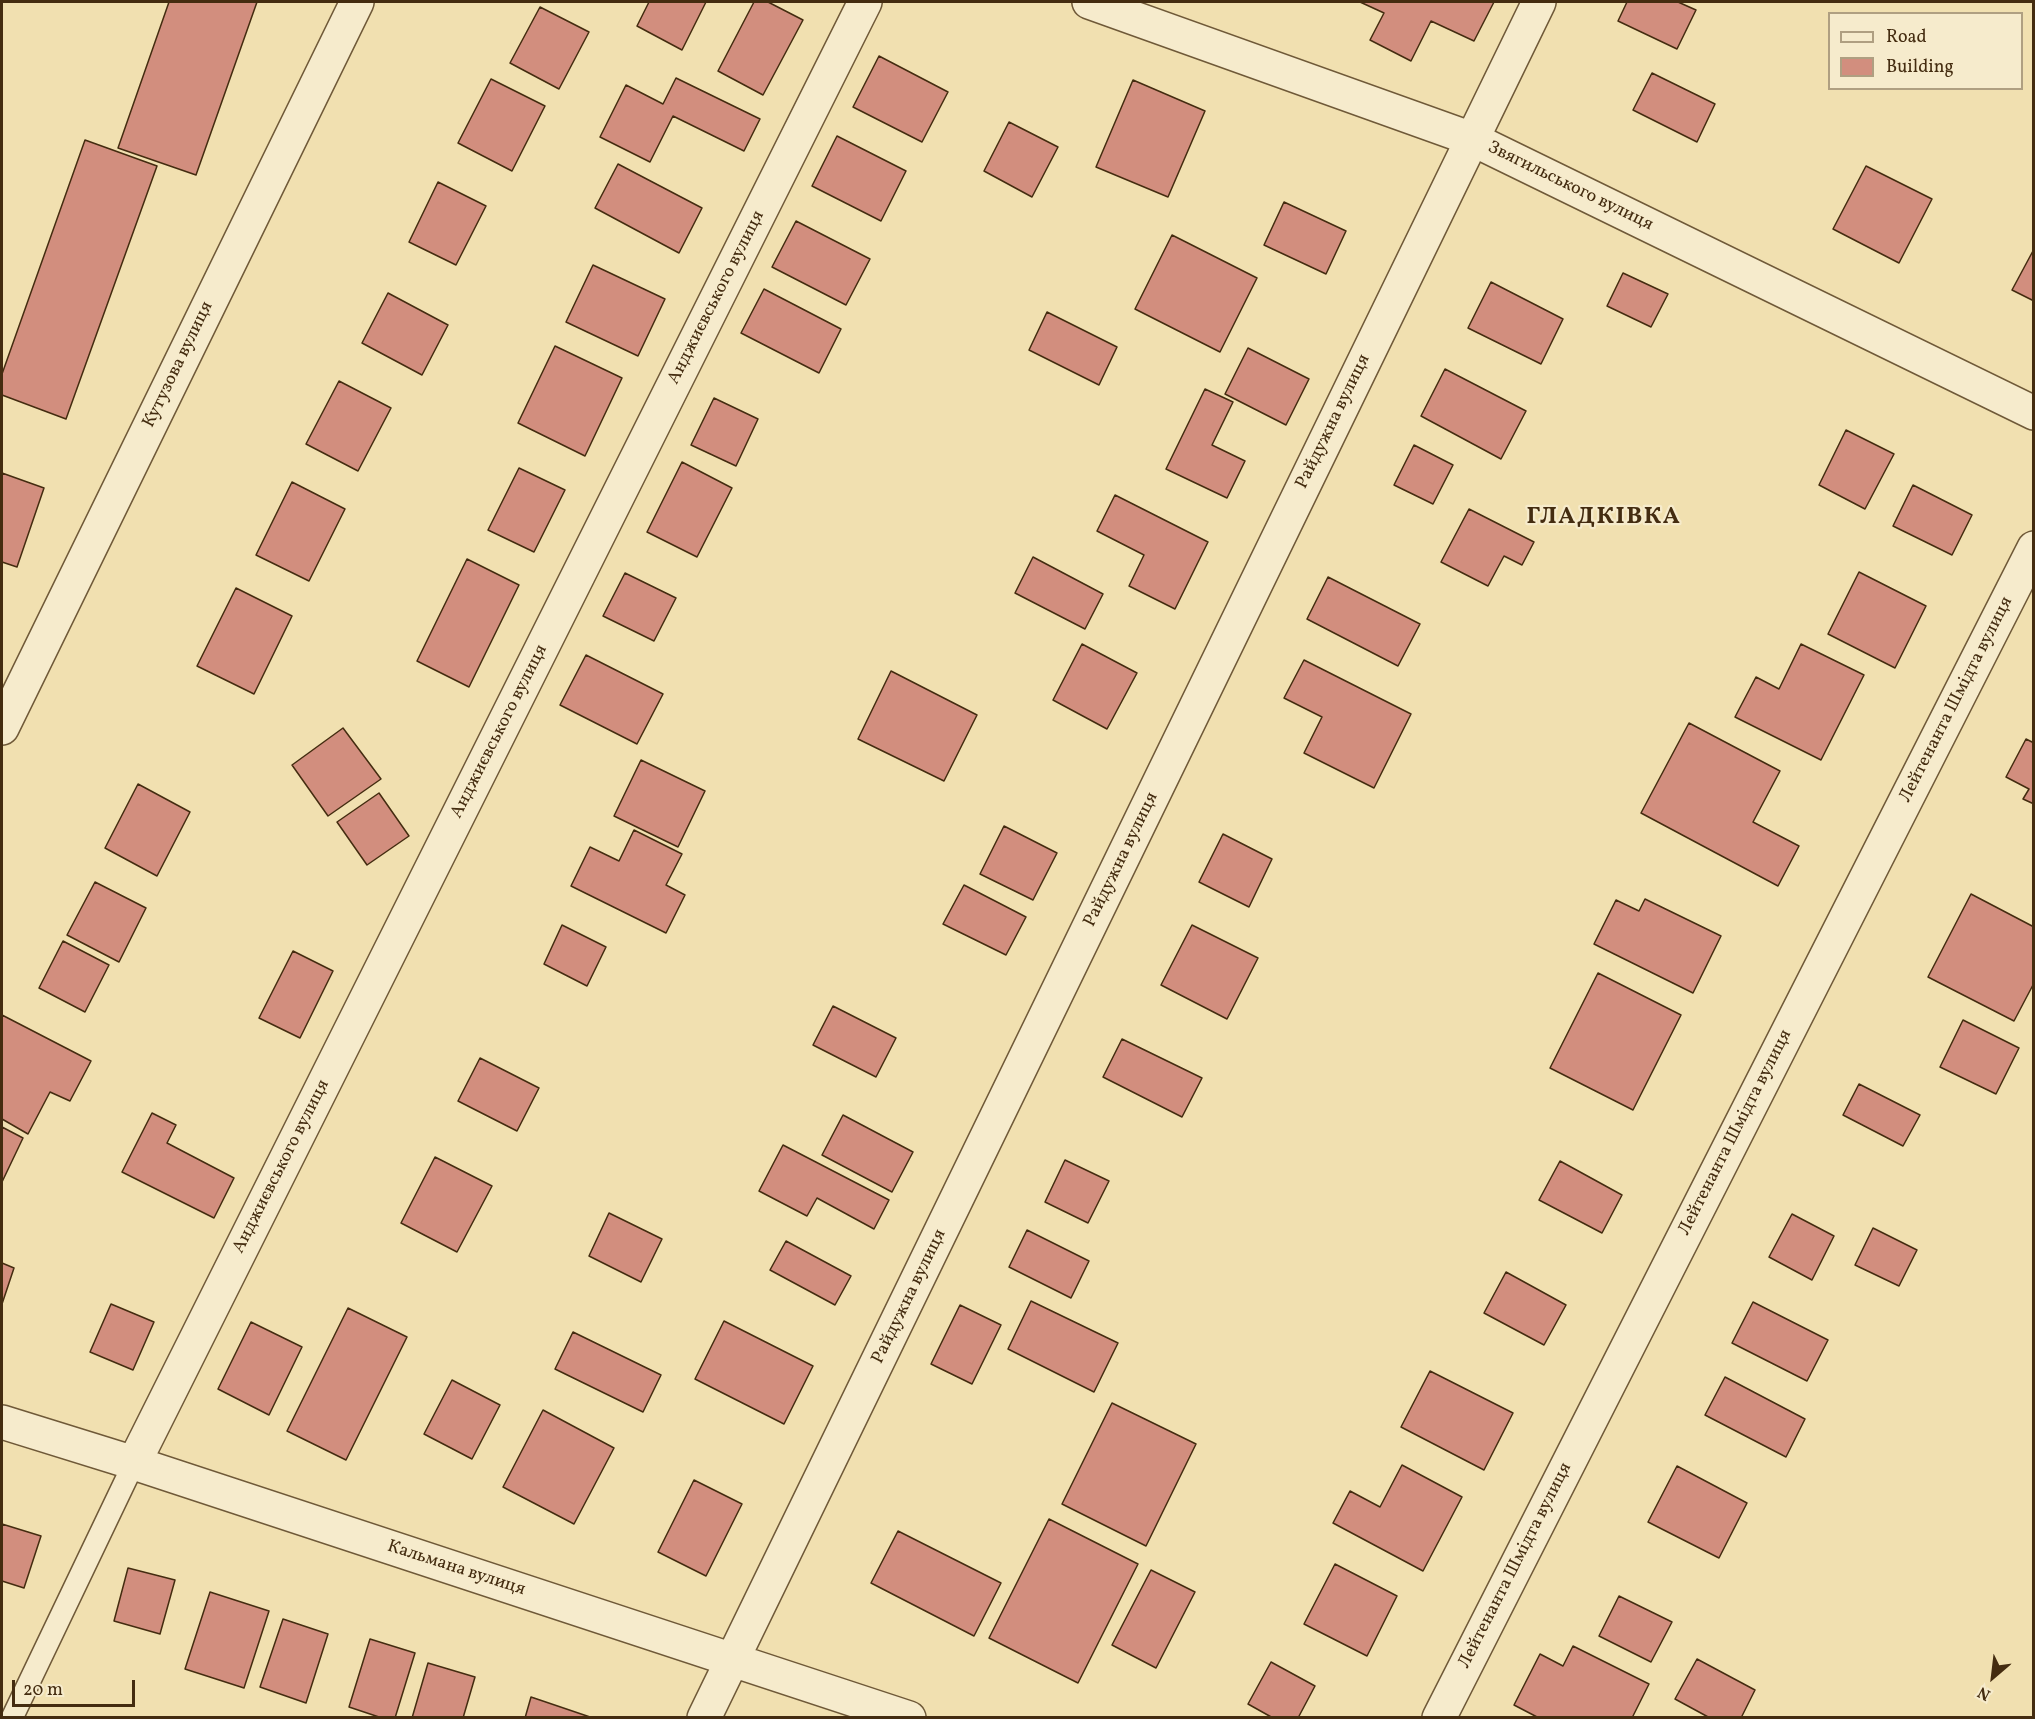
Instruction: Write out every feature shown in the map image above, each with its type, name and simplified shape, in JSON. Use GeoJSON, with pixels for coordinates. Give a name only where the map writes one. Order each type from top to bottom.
{"type":"FeatureCollection","features":[{"type":"Feature","properties":{"kind":"street","name":"Кутузова вулиця"},"geometry":{"type":"LineString","coordinates":[[2,728],[357,2]]}},
{"type":"Feature","properties":{"kind":"street","name":"Анджиєвського вулиця"},"geometry":{"type":"LineString","coordinates":[[134,1463],[865,2]]}},
{"type":"Feature","properties":{"kind":"street","name":"Звягильського вулиця"},"geometry":{"type":"LineString","coordinates":[[1089,2],[1472,139],[2034,413]]}},
{"type":"Feature","properties":{"kind":"street","name":"Райдужна вулиця"},"geometry":{"type":"LineString","coordinates":[[704,1718],[1539,2]]}},
{"type":"Feature","properties":{"kind":"street","name":"Лейтенанта Шмідта вулиця"},"geometry":{"type":"LineString","coordinates":[[1439,1718],[2034,549]]}},
{"type":"Feature","properties":{"kind":"street","name":"Кальмана вулиця"},"geometry":{"type":"LineString","coordinates":[[2,1422],[134,1463],[909,1718]]}},
{"type":"Feature","properties":{"kind":"lane"},"geometry":{"type":"LineString","coordinates":[[12,1718],[134,1463]]}},
{"type":"Feature","properties":{"kind":"building"},"geometry":{"type":"Polygon","coordinates":[[[169,2],[257,2],[196,175],[118,148],[169,2]]]}},
{"type":"Feature","properties":{"kind":"building"},"geometry":{"type":"Polygon","coordinates":[[[649,2],[706,2],[682,50],[637,26],[649,2]]]}},
{"type":"Feature","properties":{"kind":"building"},"geometry":{"type":"Polygon","coordinates":[[[754,2],[768,2],[803,20],[763,95],[718,71],[754,2]]]}},
{"type":"Feature","properties":{"kind":"building"},"geometry":{"type":"Polygon","coordinates":[[[1360,2],[1494,2],[1474,41],[1431,21],[1411,61],[1370,40],[1384,13],[1360,2]]]}},
{"type":"Feature","properties":{"kind":"building"},"geometry":{"type":"Polygon","coordinates":[[[1627,2],[1678,2],[1696,10],[1677,49],[1618,21],[1627,2]]]}},
{"type":"Feature","properties":{"kind":"building"},"geometry":{"type":"Polygon","coordinates":[[[540,7],[589,32],[559,89],[510,63],[540,7]]]}},
{"type":"Feature","properties":{"kind":"building"},"geometry":{"type":"Polygon","coordinates":[[[879,56],[948,92],[922,142],[853,107],[879,56]]]}},
{"type":"Feature","properties":{"kind":"building"},"geometry":{"type":"Polygon","coordinates":[[[1652,73],[1715,104],[1697,142],[1633,110],[1652,73]]]}},
{"type":"Feature","properties":{"kind":"building"},"geometry":{"type":"Polygon","coordinates":[[[676,78],[760,119],[744,151],[673,116],[650,162],[600,137],[626,85],[663,104],[676,78]]]}},
{"type":"Feature","properties":{"kind":"building"},"geometry":{"type":"Polygon","coordinates":[[[491,79],[545,106],[512,171],[458,143],[491,79]]]}},
{"type":"Feature","properties":{"kind":"building"},"geometry":{"type":"Polygon","coordinates":[[[1133,80],[1205,111],[1168,197],[1096,167],[1133,80]]]}},
{"type":"Feature","properties":{"kind":"building"},"geometry":{"type":"Polygon","coordinates":[[[1009,122],[1058,147],[1032,197],[984,171],[1009,122]]]}},
{"type":"Feature","properties":{"kind":"building"},"geometry":{"type":"Polygon","coordinates":[[[837,136],[906,171],[881,221],[812,186],[837,136]]]}},
{"type":"Feature","properties":{"kind":"building"},"geometry":{"type":"Polygon","coordinates":[[[85,140],[157,166],[66,419],[2,395],[2,374],[85,140]]]}},
{"type":"Feature","properties":{"kind":"building"},"geometry":{"type":"Polygon","coordinates":[[[618,164],[702,208],[679,253],[595,208],[618,164]]]}},
{"type":"Feature","properties":{"kind":"building"},"geometry":{"type":"Polygon","coordinates":[[[1866,166],[1932,199],[1899,263],[1833,229],[1866,166]]]}},
{"type":"Feature","properties":{"kind":"building"},"geometry":{"type":"Polygon","coordinates":[[[438,182],[486,206],[456,265],[409,242],[438,182]]]}},
{"type":"Feature","properties":{"kind":"building"},"geometry":{"type":"Polygon","coordinates":[[[1284,202],[1346,231],[1326,274],[1264,245],[1284,202]]]}},
{"type":"Feature","properties":{"kind":"building"},"geometry":{"type":"Polygon","coordinates":[[[796,221],[870,259],[846,305],[772,267],[796,221]]]}},
{"type":"Feature","properties":{"kind":"building"},"geometry":{"type":"Polygon","coordinates":[[[1172,235],[1257,278],[1220,352],[1135,309],[1172,235]]]}},
{"type":"Feature","properties":{"kind":"building"},"geometry":{"type":"Polygon","coordinates":[[[2034,249],[2034,301],[2012,290],[2034,249]]]}},
{"type":"Feature","properties":{"kind":"building"},"geometry":{"type":"Polygon","coordinates":[[[593,265],[665,299],[638,356],[566,322],[593,265]]]}},
{"type":"Feature","properties":{"kind":"building"},"geometry":{"type":"Polygon","coordinates":[[[1623,273],[1668,294],[1651,327],[1607,306],[1623,273]]]}},
{"type":"Feature","properties":{"kind":"building"},"geometry":{"type":"Polygon","coordinates":[[[1491,282],[1563,319],[1541,364],[1468,328],[1491,282]]]}},
{"type":"Feature","properties":{"kind":"building"},"geometry":{"type":"Polygon","coordinates":[[[764,289],[841,329],[819,373],[741,333],[764,289]]]}},
{"type":"Feature","properties":{"kind":"building"},"geometry":{"type":"Polygon","coordinates":[[[388,293],[448,325],[422,375],[362,343],[388,293]]]}},
{"type":"Feature","properties":{"kind":"building"},"geometry":{"type":"Polygon","coordinates":[[[1047,312],[1117,347],[1099,385],[1029,350],[1047,312]]]}},
{"type":"Feature","properties":{"kind":"building"},"geometry":{"type":"Polygon","coordinates":[[[555,346],[622,378],[585,456],[518,423],[555,346]]]}},
{"type":"Feature","properties":{"kind":"building"},"geometry":{"type":"Polygon","coordinates":[[[1248,348],[1309,379],[1286,425],[1225,394],[1248,348]]]}},
{"type":"Feature","properties":{"kind":"building"},"geometry":{"type":"Polygon","coordinates":[[[1445,369],[1526,411],[1501,459],[1421,416],[1445,369]]]}},
{"type":"Feature","properties":{"kind":"building"},"geometry":{"type":"Polygon","coordinates":[[[339,381],[391,408],[358,471],[306,444],[339,381]]]}},
{"type":"Feature","properties":{"kind":"building"},"geometry":{"type":"Polygon","coordinates":[[[1205,389],[1233,402],[1212,445],[1245,461],[1227,498],[1166,469],[1205,389]]]}},
{"type":"Feature","properties":{"kind":"building"},"geometry":{"type":"Polygon","coordinates":[[[714,398],[758,419],[736,466],[691,445],[714,398]]]}},
{"type":"Feature","properties":{"kind":"building"},"geometry":{"type":"Polygon","coordinates":[[[1846,430],[1894,454],[1865,509],[1819,485],[1846,430]]]}},
{"type":"Feature","properties":{"kind":"building"},"geometry":{"type":"Polygon","coordinates":[[[1414,445],[1453,465],[1433,504],[1394,485],[1414,445]]]}},
{"type":"Feature","properties":{"kind":"building"},"geometry":{"type":"Polygon","coordinates":[[[682,462],[732,488],[697,557],[647,532],[682,462]]]}},
{"type":"Feature","properties":{"kind":"building"},"geometry":{"type":"Polygon","coordinates":[[[519,468],[565,490],[534,552],[488,530],[519,468]]]}},
{"type":"Feature","properties":{"kind":"building"},"geometry":{"type":"Polygon","coordinates":[[[2,473],[44,488],[17,567],[2,562],[2,473]]]}},
{"type":"Feature","properties":{"kind":"building"},"geometry":{"type":"Polygon","coordinates":[[[292,482],[345,509],[309,581],[256,555],[292,482]]]}},
{"type":"Feature","properties":{"kind":"building"},"geometry":{"type":"Polygon","coordinates":[[[1913,485],[1972,515],[1952,555],[1893,526],[1913,485]]]}},
{"type":"Feature","properties":{"kind":"building"},"geometry":{"type":"Polygon","coordinates":[[[1115,495],[1208,542],[1175,609],[1129,586],[1144,555],[1097,531],[1115,495]]]}},
{"type":"Feature","properties":{"kind":"building"},"geometry":{"type":"Polygon","coordinates":[[[1469,509],[1534,542],[1522,565],[1504,556],[1488,586],[1441,562],[1469,509]]]}},
{"type":"Feature","properties":{"kind":"building"},"geometry":{"type":"Polygon","coordinates":[[[1033,557],[1103,594],[1085,629],[1015,593],[1033,557]]]}},
{"type":"Feature","properties":{"kind":"building"},"geometry":{"type":"Polygon","coordinates":[[[467,559],[519,585],[469,687],[417,661],[467,559]]]}},
{"type":"Feature","properties":{"kind":"building"},"geometry":{"type":"Polygon","coordinates":[[[1859,572],[1926,606],[1895,668],[1828,634],[1859,572]]]}},
{"type":"Feature","properties":{"kind":"building"},"geometry":{"type":"Polygon","coordinates":[[[625,573],[676,598],[654,641],[603,616],[625,573]]]}},
{"type":"Feature","properties":{"kind":"building"},"geometry":{"type":"Polygon","coordinates":[[[1328,577],[1420,624],[1398,666],[1307,619],[1328,577]]]}},
{"type":"Feature","properties":{"kind":"building"},"geometry":{"type":"Polygon","coordinates":[[[236,588],[292,616],[254,694],[197,666],[236,588]]]}},
{"type":"Feature","properties":{"kind":"building"},"geometry":{"type":"Polygon","coordinates":[[[1082,644],[1137,673],[1107,729],[1053,700],[1082,644]]]}},
{"type":"Feature","properties":{"kind":"building"},"geometry":{"type":"Polygon","coordinates":[[[1801,644],[1864,675],[1821,760],[1735,717],[1756,677],[1779,689],[1801,644]]]}},
{"type":"Feature","properties":{"kind":"building"},"geometry":{"type":"Polygon","coordinates":[[[586,655],[663,694],[637,744],[560,705],[586,655]]]}},
{"type":"Feature","properties":{"kind":"building"},"geometry":{"type":"Polygon","coordinates":[[[1304,660],[1411,714],[1374,788],[1304,753],[1322,717],[1284,698],[1304,660]]]}},
{"type":"Feature","properties":{"kind":"building"},"geometry":{"type":"Polygon","coordinates":[[[891,671],[977,715],[944,781],[858,739],[891,671]]]}},
{"type":"Feature","properties":{"kind":"building"},"geometry":{"type":"Polygon","coordinates":[[[1689,723],[1780,771],[1753,822],[1799,846],[1778,886],[1641,813],[1689,723]]]}},
{"type":"Feature","properties":{"kind":"building"},"geometry":{"type":"Polygon","coordinates":[[[343,728],[381,779],[328,816],[292,765],[343,728]]]}},
{"type":"Feature","properties":{"kind":"building"},"geometry":{"type":"Polygon","coordinates":[[[2026,739],[2034,743],[2034,804],[2023,799],[2029,789],[2006,777],[2026,739]]]}},
{"type":"Feature","properties":{"kind":"building"},"geometry":{"type":"Polygon","coordinates":[[[641,760],[705,791],[678,847],[614,816],[641,760]]]}},
{"type":"Feature","properties":{"kind":"building"},"geometry":{"type":"Polygon","coordinates":[[[138,784],[190,812],[157,876],[105,848],[138,784]]]}},
{"type":"Feature","properties":{"kind":"building"},"geometry":{"type":"Polygon","coordinates":[[[379,793],[409,836],[367,865],[337,822],[379,793]]]}},
{"type":"Feature","properties":{"kind":"building"},"geometry":{"type":"Polygon","coordinates":[[[1004,826],[1057,853],[1033,900],[980,874],[1004,826]]]}},
{"type":"Feature","properties":{"kind":"building"},"geometry":{"type":"Polygon","coordinates":[[[634,830],[682,854],[666,885],[685,895],[666,933],[571,886],[590,847],[619,861],[634,830]]]}},
{"type":"Feature","properties":{"kind":"building"},"geometry":{"type":"Polygon","coordinates":[[[1223,834],[1272,859],[1249,907],[1199,882],[1223,834]]]}},
{"type":"Feature","properties":{"kind":"building"},"geometry":{"type":"Polygon","coordinates":[[[95,882],[146,908],[119,962],[67,935],[95,882]]]}},
{"type":"Feature","properties":{"kind":"building"},"geometry":{"type":"Polygon","coordinates":[[[964,885],[1026,917],[1006,955],[943,924],[964,885]]]}},
{"type":"Feature","properties":{"kind":"building"},"geometry":{"type":"Polygon","coordinates":[[[1971,894],[2034,927],[2034,983],[2014,1021],[1928,977],[1971,894]]]}},
{"type":"Feature","properties":{"kind":"building"},"geometry":{"type":"Polygon","coordinates":[[[1645,899],[1721,936],[1693,993],[1594,944],[1616,900],[1639,911],[1645,899]]]}},
{"type":"Feature","properties":{"kind":"building"},"geometry":{"type":"Polygon","coordinates":[[[562,925],[606,947],[587,986],[544,964],[562,925]]]}},
{"type":"Feature","properties":{"kind":"building"},"geometry":{"type":"Polygon","coordinates":[[[1192,925],[1258,958],[1227,1019],[1161,985],[1192,925]]]}},
{"type":"Feature","properties":{"kind":"building"},"geometry":{"type":"Polygon","coordinates":[[[63,941],[109,965],[85,1012],[39,988],[63,941]]]}},
{"type":"Feature","properties":{"kind":"building"},"geometry":{"type":"Polygon","coordinates":[[[293,951],[333,971],[300,1038],[259,1018],[293,951]]]}},
{"type":"Feature","properties":{"kind":"building"},"geometry":{"type":"Polygon","coordinates":[[[1598,973],[1681,1015],[1633,1110],[1550,1068],[1598,973]]]}},
{"type":"Feature","properties":{"kind":"building"},"geometry":{"type":"Polygon","coordinates":[[[833,1006],[896,1038],[876,1077],[813,1045],[833,1006]]]}},
{"type":"Feature","properties":{"kind":"building"},"geometry":{"type":"Polygon","coordinates":[[[2,1015],[91,1061],[70,1101],[50,1092],[28,1134],[2,1119],[2,1015]]]}},
{"type":"Feature","properties":{"kind":"building"},"geometry":{"type":"Polygon","coordinates":[[[1963,1020],[2019,1048],[1996,1094],[1940,1067],[1963,1020]]]}},
{"type":"Feature","properties":{"kind":"building"},"geometry":{"type":"Polygon","coordinates":[[[1122,1039],[1202,1078],[1182,1117],[1103,1077],[1122,1039]]]}},
{"type":"Feature","properties":{"kind":"building"},"geometry":{"type":"Polygon","coordinates":[[[480,1058],[539,1088],[517,1131],[458,1101],[480,1058]]]}},
{"type":"Feature","properties":{"kind":"building"},"geometry":{"type":"Polygon","coordinates":[[[1859,1084],[1920,1115],[1903,1146],[1843,1115],[1859,1084]]]}},
{"type":"Feature","properties":{"kind":"building"},"geometry":{"type":"Polygon","coordinates":[[[152,1113],[176,1125],[167,1143],[234,1178],[214,1218],[122,1172],[152,1113]]]}},
{"type":"Feature","properties":{"kind":"building"},"geometry":{"type":"Polygon","coordinates":[[[843,1115],[913,1152],[892,1192],[822,1155],[843,1115]]]}},
{"type":"Feature","properties":{"kind":"building"},"geometry":{"type":"Polygon","coordinates":[[[2,1127],[23,1138],[2,1182],[2,1127]]]}},
{"type":"Feature","properties":{"kind":"building"},"geometry":{"type":"Polygon","coordinates":[[[783,1145],[889,1200],[874,1229],[817,1198],[807,1216],[759,1191],[783,1145]]]}},
{"type":"Feature","properties":{"kind":"building"},"geometry":{"type":"Polygon","coordinates":[[[435,1157],[492,1186],[457,1252],[401,1223],[435,1157]]]}},
{"type":"Feature","properties":{"kind":"building"},"geometry":{"type":"Polygon","coordinates":[[[1065,1160],[1109,1181],[1088,1223],[1045,1202],[1065,1160]]]}},
{"type":"Feature","properties":{"kind":"building"},"geometry":{"type":"Polygon","coordinates":[[[1560,1161],[1622,1195],[1602,1233],[1539,1200],[1560,1161]]]}},
{"type":"Feature","properties":{"kind":"building"},"geometry":{"type":"Polygon","coordinates":[[[609,1213],[662,1239],[641,1282],[589,1256],[609,1213]]]}},
{"type":"Feature","properties":{"kind":"building"},"geometry":{"type":"Polygon","coordinates":[[[1792,1214],[1834,1236],[1812,1280],[1769,1257],[1792,1214]]]}},
{"type":"Feature","properties":{"kind":"building"},"geometry":{"type":"Polygon","coordinates":[[[1873,1228],[1917,1250],[1899,1286],[1855,1265],[1873,1228]]]}},
{"type":"Feature","properties":{"kind":"building"},"geometry":{"type":"Polygon","coordinates":[[[1027,1230],[1089,1261],[1071,1298],[1009,1267],[1027,1230]]]}},
{"type":"Feature","properties":{"kind":"building"},"geometry":{"type":"Polygon","coordinates":[[[786,1241],[851,1276],[835,1305],[770,1270],[786,1241]]]}},
{"type":"Feature","properties":{"kind":"building"},"geometry":{"type":"Polygon","coordinates":[[[2,1263],[14,1268],[2,1304],[2,1263]]]}},
{"type":"Feature","properties":{"kind":"building"},"geometry":{"type":"Polygon","coordinates":[[[1506,1272],[1566,1305],[1544,1345],[1484,1313],[1506,1272]]]}},
{"type":"Feature","properties":{"kind":"building"},"geometry":{"type":"Polygon","coordinates":[[[1031,1301],[1118,1343],[1094,1392],[1008,1349],[1031,1301]]]}},
{"type":"Feature","properties":{"kind":"building"},"geometry":{"type":"Polygon","coordinates":[[[1753,1302],[1828,1340],[1807,1381],[1732,1343],[1753,1302]]]}},
{"type":"Feature","properties":{"kind":"building"},"geometry":{"type":"Polygon","coordinates":[[[111,1304],[154,1322],[133,1370],[90,1352],[111,1304]]]}},
{"type":"Feature","properties":{"kind":"building"},"geometry":{"type":"Polygon","coordinates":[[[960,1305],[1001,1325],[972,1384],[931,1364],[960,1305]]]}},
{"type":"Feature","properties":{"kind":"building"},"geometry":{"type":"Polygon","coordinates":[[[348,1308],[407,1337],[346,1460],[287,1431],[348,1308]]]}},
{"type":"Feature","properties":{"kind":"building"},"geometry":{"type":"Polygon","coordinates":[[[724,1321],[813,1366],[784,1424],[695,1379],[724,1321]]]}},
{"type":"Feature","properties":{"kind":"building"},"geometry":{"type":"Polygon","coordinates":[[[251,1322],[302,1347],[269,1415],[218,1389],[251,1322]]]}},
{"type":"Feature","properties":{"kind":"building"},"geometry":{"type":"Polygon","coordinates":[[[573,1332],[661,1375],[643,1412],[555,1369],[573,1332]]]}},
{"type":"Feature","properties":{"kind":"building"},"geometry":{"type":"Polygon","coordinates":[[[1430,1371],[1513,1413],[1484,1470],[1401,1427],[1430,1371]]]}},
{"type":"Feature","properties":{"kind":"building"},"geometry":{"type":"Polygon","coordinates":[[[1725,1377],[1805,1419],[1786,1457],[1705,1415],[1725,1377]]]}},
{"type":"Feature","properties":{"kind":"building"},"geometry":{"type":"Polygon","coordinates":[[[452,1380],[500,1405],[472,1459],[424,1434],[452,1380]]]}},
{"type":"Feature","properties":{"kind":"building"},"geometry":{"type":"Polygon","coordinates":[[[1112,1403],[1196,1444],[1146,1546],[1062,1504],[1112,1403]]]}},
{"type":"Feature","properties":{"kind":"building"},"geometry":{"type":"Polygon","coordinates":[[[543,1410],[614,1448],[574,1524],[503,1487],[543,1410]]]}},
{"type":"Feature","properties":{"kind":"building"},"geometry":{"type":"Polygon","coordinates":[[[1402,1465],[1462,1497],[1423,1571],[1333,1523],[1350,1491],[1380,1507],[1402,1465]]]}},
{"type":"Feature","properties":{"kind":"building"},"geometry":{"type":"Polygon","coordinates":[[[1677,1466],[1747,1503],[1719,1558],[1648,1522],[1677,1466]]]}},
{"type":"Feature","properties":{"kind":"building"},"geometry":{"type":"Polygon","coordinates":[[[694,1480],[742,1504],[706,1576],[658,1552],[694,1480]]]}},
{"type":"Feature","properties":{"kind":"building"},"geometry":{"type":"Polygon","coordinates":[[[1049,1519],[1138,1564],[1078,1683],[989,1638],[1049,1519]]]}},
{"type":"Feature","properties":{"kind":"building"},"geometry":{"type":"Polygon","coordinates":[[[2,1524],[41,1536],[24,1588],[2,1581],[2,1524]]]}},
{"type":"Feature","properties":{"kind":"building"},"geometry":{"type":"Polygon","coordinates":[[[898,1531],[1001,1583],[974,1636],[871,1583],[898,1531]]]}},
{"type":"Feature","properties":{"kind":"building"},"geometry":{"type":"Polygon","coordinates":[[[1335,1564],[1397,1596],[1367,1656],[1304,1624],[1335,1564]]]}},
{"type":"Feature","properties":{"kind":"building"},"geometry":{"type":"Polygon","coordinates":[[[128,1568],[175,1580],[160,1634],[114,1621],[128,1568]]]}},
{"type":"Feature","properties":{"kind":"building"},"geometry":{"type":"Polygon","coordinates":[[[1151,1570],[1195,1592],[1156,1668],[1112,1645],[1151,1570]]]}},
{"type":"Feature","properties":{"kind":"building"},"geometry":{"type":"Polygon","coordinates":[[[210,1592],[269,1611],[244,1688],[185,1669],[210,1592]]]}},
{"type":"Feature","properties":{"kind":"building"},"geometry":{"type":"Polygon","coordinates":[[[1619,1596],[1672,1622],[1651,1662],[1599,1636],[1619,1596]]]}},
{"type":"Feature","properties":{"kind":"building"},"geometry":{"type":"Polygon","coordinates":[[[283,1619],[328,1634],[306,1703],[260,1687],[283,1619]]]}},
{"type":"Feature","properties":{"kind":"building"},"geometry":{"type":"Polygon","coordinates":[[[370,1639],[415,1653],[395,1718],[382,1718],[349,1707],[370,1639]]]}},
{"type":"Feature","properties":{"kind":"building"},"geometry":{"type":"Polygon","coordinates":[[[1573,1646],[1649,1684],[1632,1718],[1539,1718],[1514,1705],[1540,1654],[1563,1666],[1573,1646]]]}},
{"type":"Feature","properties":{"kind":"building"},"geometry":{"type":"Polygon","coordinates":[[[1697,1659],[1755,1690],[1741,1718],[1710,1718],[1675,1699],[1697,1659]]]}},
{"type":"Feature","properties":{"kind":"building"},"geometry":{"type":"Polygon","coordinates":[[[1271,1662],[1315,1686],[1298,1718],[1273,1718],[1248,1704],[1271,1662]]]}},
{"type":"Feature","properties":{"kind":"building"},"geometry":{"type":"Polygon","coordinates":[[[428,1663],[475,1677],[463,1718],[412,1718],[428,1663]]]}},
{"type":"Feature","properties":{"kind":"building"},"geometry":{"type":"Polygon","coordinates":[[[531,1697],[593,1718],[525,1718],[531,1697]]]}},
{"type":"Feature","properties":{"kind":"district","name":"ГЛАДКІВКА"},"geometry":{"type":"Point","coordinates":[1604,519]}}]}
